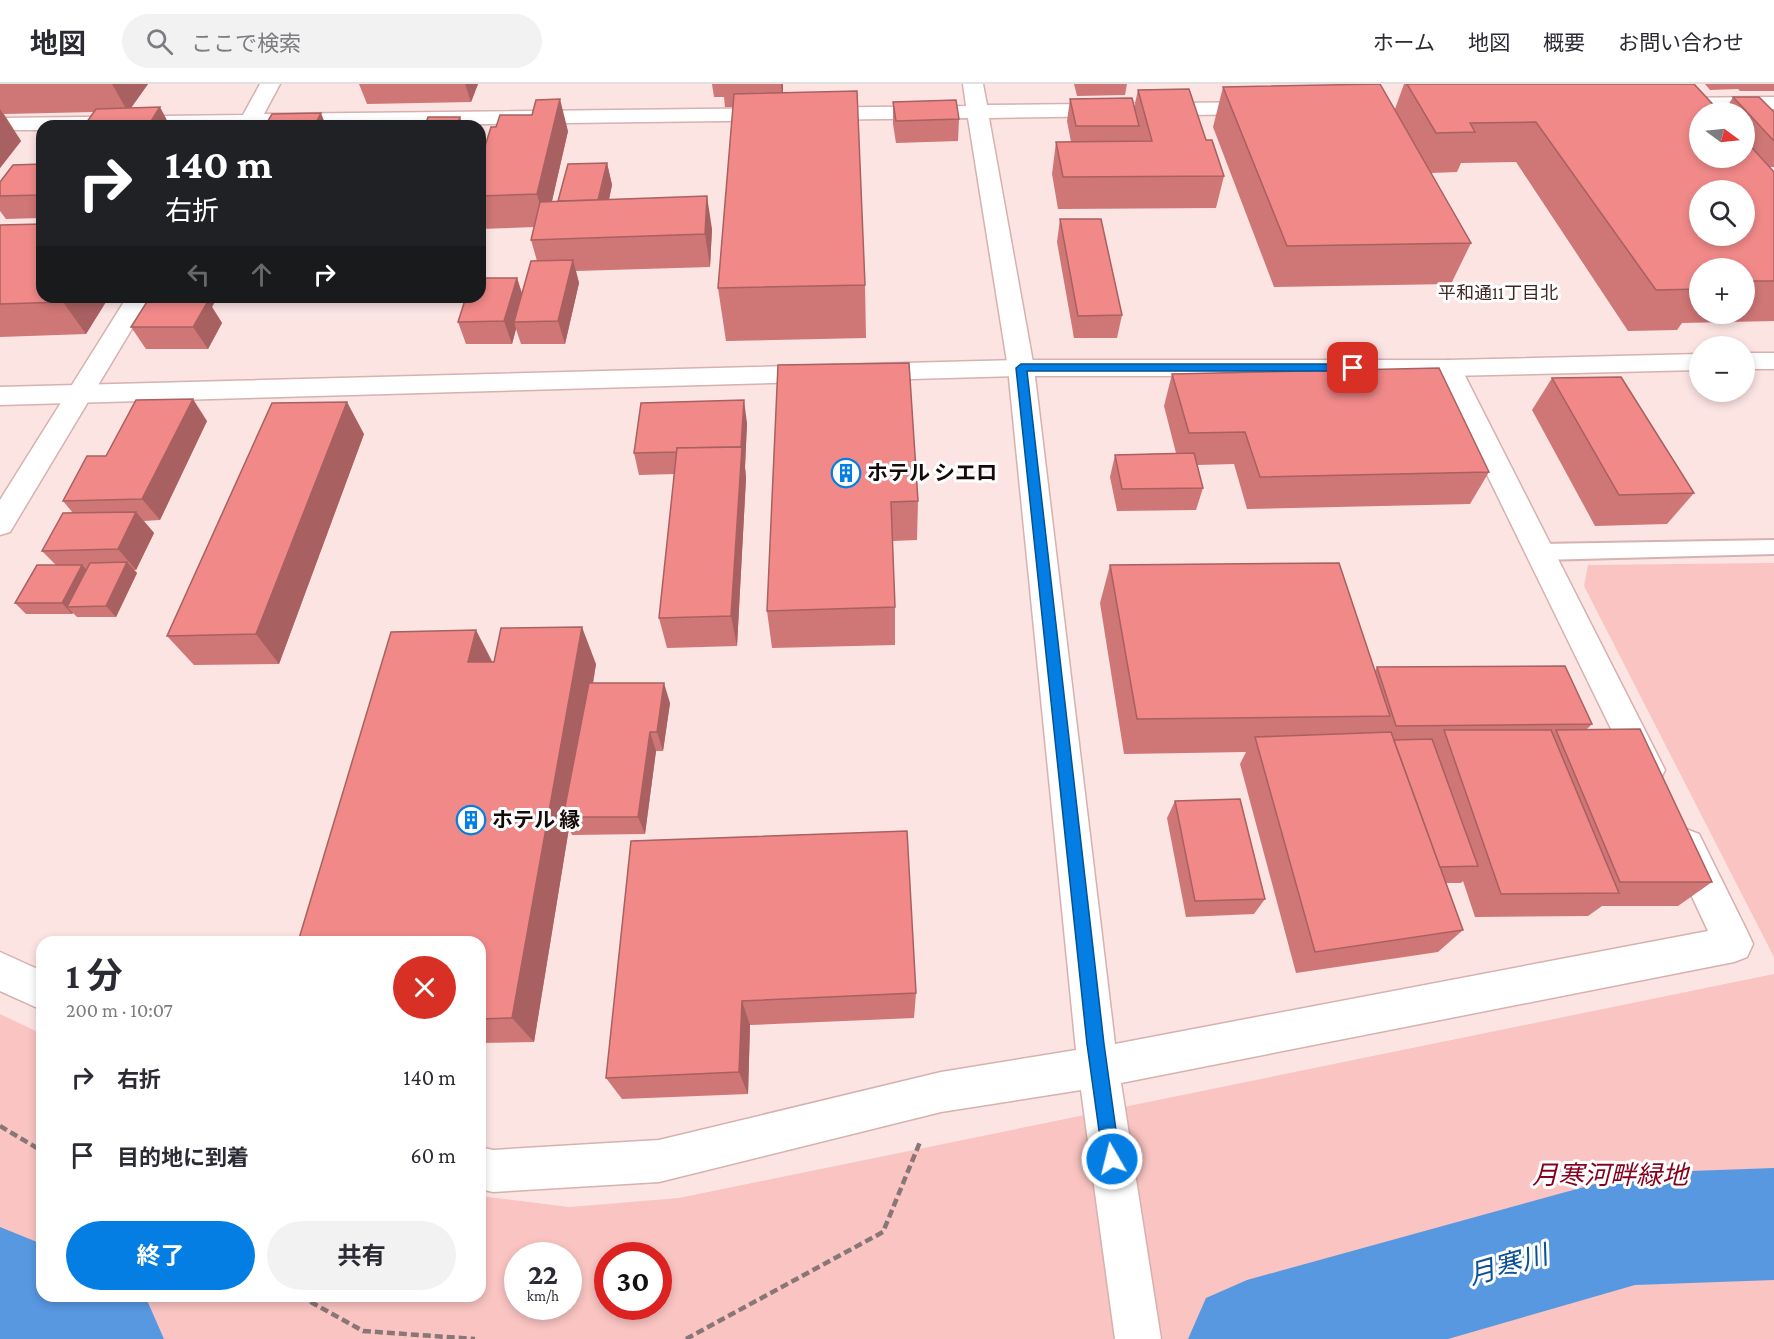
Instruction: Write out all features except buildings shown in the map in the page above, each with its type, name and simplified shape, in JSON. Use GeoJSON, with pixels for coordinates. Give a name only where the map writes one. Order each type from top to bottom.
{"type":"FeatureCollection","features":[{"type":"Feature","properties":{"kind":"street"},"geometry":{"type":"LineString","coordinates":[[250,120],[270,84]]}},
{"type":"Feature","properties":{"kind":"street"},"geometry":{"type":"LineString","coordinates":[[1657,84],[1680,112]]}},
{"type":"Feature","properties":{"kind":"street"},"geometry":{"type":"LineString","coordinates":[[976,97],[1021,368],[1098,1067],[1138,1339]]}},
{"type":"Feature","properties":{"kind":"street"},"geometry":{"type":"LineString","coordinates":[[356,120],[976,97],[1278,108]]}},
{"type":"Feature","properties":{"kind":"street"},"geometry":{"type":"LineString","coordinates":[[1649,104],[1680,112],[1774,103]]}},
{"type":"Feature","properties":{"kind":"street"},"geometry":{"type":"LineString","coordinates":[[0,124],[36,124]]}},
{"type":"Feature","properties":{"kind":"street"},"geometry":{"type":"LineString","coordinates":[[0,524],[135,303]]}},
{"type":"Feature","properties":{"kind":"street"},"geometry":{"type":"LineString","coordinates":[[1755,362],[1774,361]]}},
{"type":"Feature","properties":{"kind":"street"},"geometry":{"type":"LineString","coordinates":[[0,396],[1021,368],[1448,368],[1689,362]]}},
{"type":"Feature","properties":{"kind":"street"},"geometry":{"type":"LineString","coordinates":[[486,1169],[493,1171],[659,1161],[941,1092],[1098,1067],[1734,944],[1448,368]]}},
{"type":"Feature","properties":{"kind":"street"},"geometry":{"type":"LineString","coordinates":[[0,971],[36,988]]}},
{"type":"Feature","properties":{"kind":"lane"},"geometry":{"type":"LineString","coordinates":[[1540,552],[1774,547]]}},
{"type":"Feature","properties":{"kind":"path"},"geometry":{"type":"LineString","coordinates":[[686,1339],[883,1232],[941,1092]]}},
{"type":"Feature","properties":{"kind":"path"},"geometry":{"type":"LineString","coordinates":[[0,1126],[36,1147]]}},
{"type":"Feature","properties":{"kind":"path"},"geometry":{"type":"LineString","coordinates":[[311,1302],[363,1331],[475,1339]]}},
{"type":"Feature","properties":{"kind":"green space"},"geometry":{"type":"Polygon","coordinates":[[[1774,563],[1774,957],[1584,586],[1588,565],[1774,563]]]}},
{"type":"Feature","properties":{"kind":"green space","name":"月寒河畔緑地"},"geometry":{"type":"Polygon","coordinates":[[[1774,974],[1774,1339],[0,1339],[0,1014],[36,1031],[36,1302],[486,1302],[486,1197],[570,1207],[679,1198],[1774,974]]]}},
{"type":"Feature","properties":{"kind":"waterway","name":"月寒川"},"geometry":{"type":"LineString","coordinates":[[1247,1339],[1635,1229],[1774,1224]]}},
{"type":"Feature","properties":{"kind":"waterway","name":"月寒川"},"geometry":{"type":"LineString","coordinates":[[0,1284],[105,1339]]}},
{"type":"Feature","properties":{"kind":"place","name":"ホテル シエロ"},"geometry":{"type":"Point","coordinates":[846,473]}},
{"type":"Feature","properties":{"kind":"place","name":"ホテル 縁"},"geometry":{"type":"Point","coordinates":[471,820]}},
{"type":"Feature","properties":{"kind":"district","name":"平和通11丁目北"},"geometry":{"type":"Point","coordinates":[1498,293]}},
{"type":"Feature","properties":{"kind":"route"},"geometry":{"type":"LineString","coordinates":[[1112,1159],[1095,1044],[1021,368],[1353,368]]}}]}
